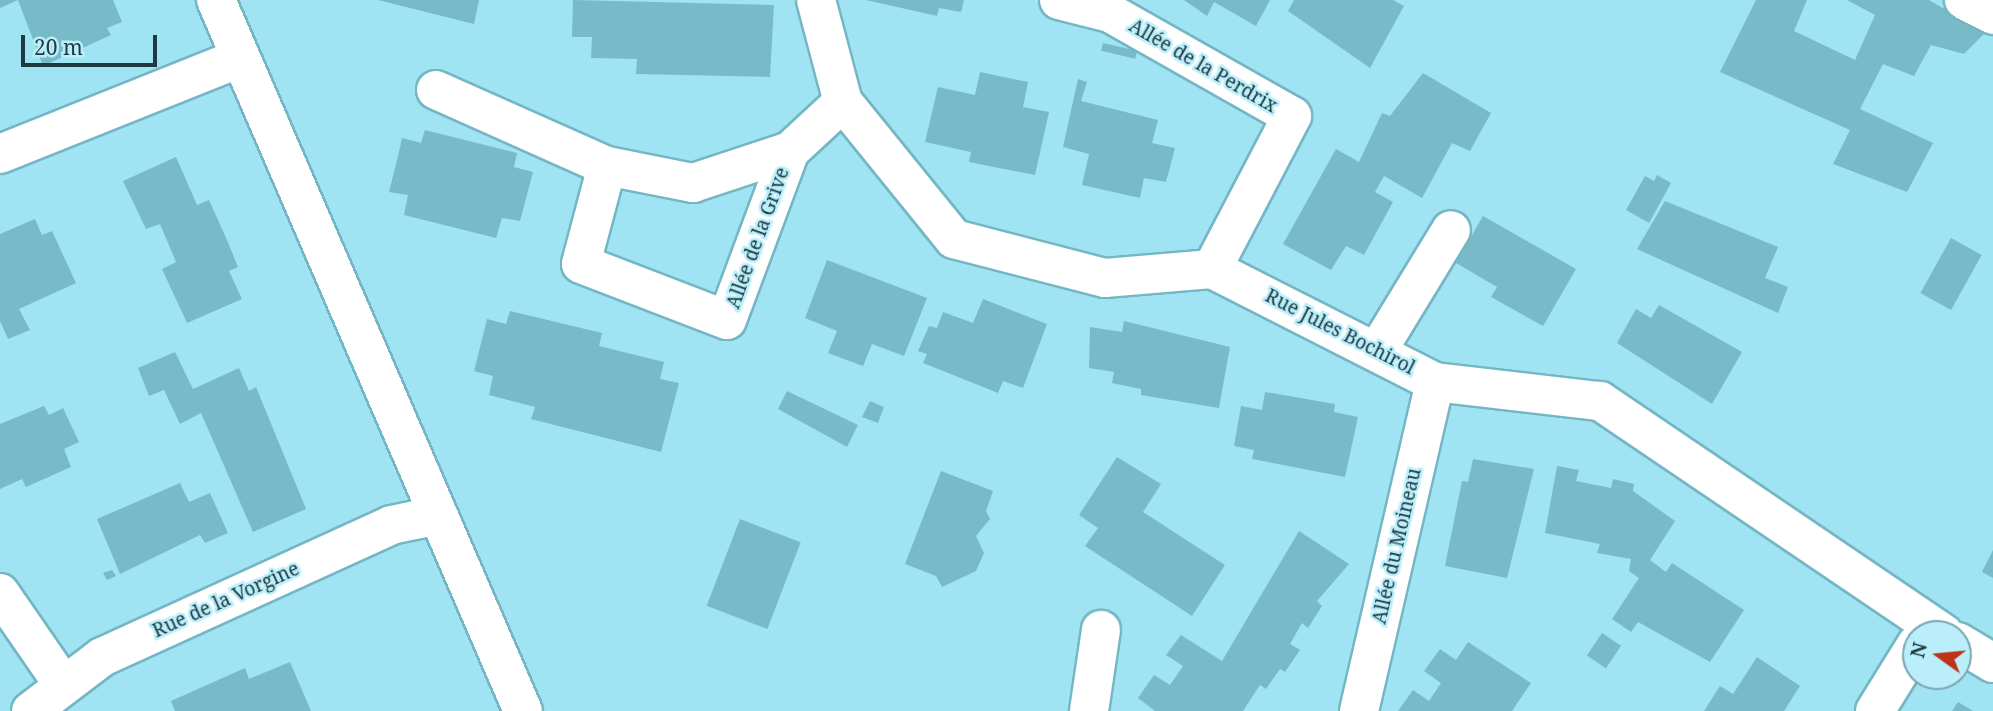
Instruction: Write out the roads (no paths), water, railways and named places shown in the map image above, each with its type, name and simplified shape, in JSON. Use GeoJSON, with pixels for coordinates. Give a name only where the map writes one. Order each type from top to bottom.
{"type":"FeatureCollection","features":[{"type":"Feature","properties":{"kind":"street"},"geometry":{"type":"LineString","coordinates":[[216,0],[435,516],[523,711]]}},
{"type":"Feature","properties":{"kind":"street"},"geometry":{"type":"LineString","coordinates":[[816,0],[844,102],[954,239],[1105,278],[1212,269]]}},
{"type":"Feature","properties":{"kind":"street","name":"Allée de la Perdrix"},"geometry":{"type":"LineString","coordinates":[[1059,0],[1113,7],[1292,116],[1212,269]]}},
{"type":"Feature","properties":{"kind":"street"},"geometry":{"type":"LineString","coordinates":[[1964,0],[1993,15]]}},
{"type":"Feature","properties":{"kind":"street"},"geometry":{"type":"LineString","coordinates":[[0,154],[240,58]]}},
{"type":"Feature","properties":{"kind":"street","name":"Allée de la Grive"},"geometry":{"type":"LineString","coordinates":[[436,90],[607,166],[693,183],[790,151],[844,102]]}},
{"type":"Feature","properties":{"kind":"street","name":"Allée de la Grive"},"geometry":{"type":"LineString","coordinates":[[607,166],[581,264],[727,320],[790,151]]}},
{"type":"Feature","properties":{"kind":"street"},"geometry":{"type":"LineString","coordinates":[[1379,348],[1451,230]]}},
{"type":"Feature","properties":{"kind":"street","name":"Rue Jules Bochirol"},"geometry":{"type":"LineString","coordinates":[[1212,269],[1379,348],[1435,382],[1600,401],[1911,620]]}},
{"type":"Feature","properties":{"kind":"street","name":"Allée du Moineau"},"geometry":{"type":"LineString","coordinates":[[1359,711],[1435,382]]}},
{"type":"Feature","properties":{"kind":"street","name":"Rue de la Vorgine"},"geometry":{"type":"LineString","coordinates":[[31,711],[62,683],[102,657],[391,525],[435,516]]}},
{"type":"Feature","properties":{"kind":"street"},"geometry":{"type":"LineString","coordinates":[[0,593],[62,683]]}},
{"type":"Feature","properties":{"kind":"street"},"geometry":{"type":"LineString","coordinates":[[1089,711],[1101,630]]}},
{"type":"Feature","properties":{"kind":"street","name":"Rue Jules Bochirol"},"geometry":{"type":"LineString","coordinates":[[1972,653],[1993,663]]}},
{"type":"Feature","properties":{"kind":"street"},"geometry":{"type":"LineString","coordinates":[[1875,711],[1902,677]]}}]}
